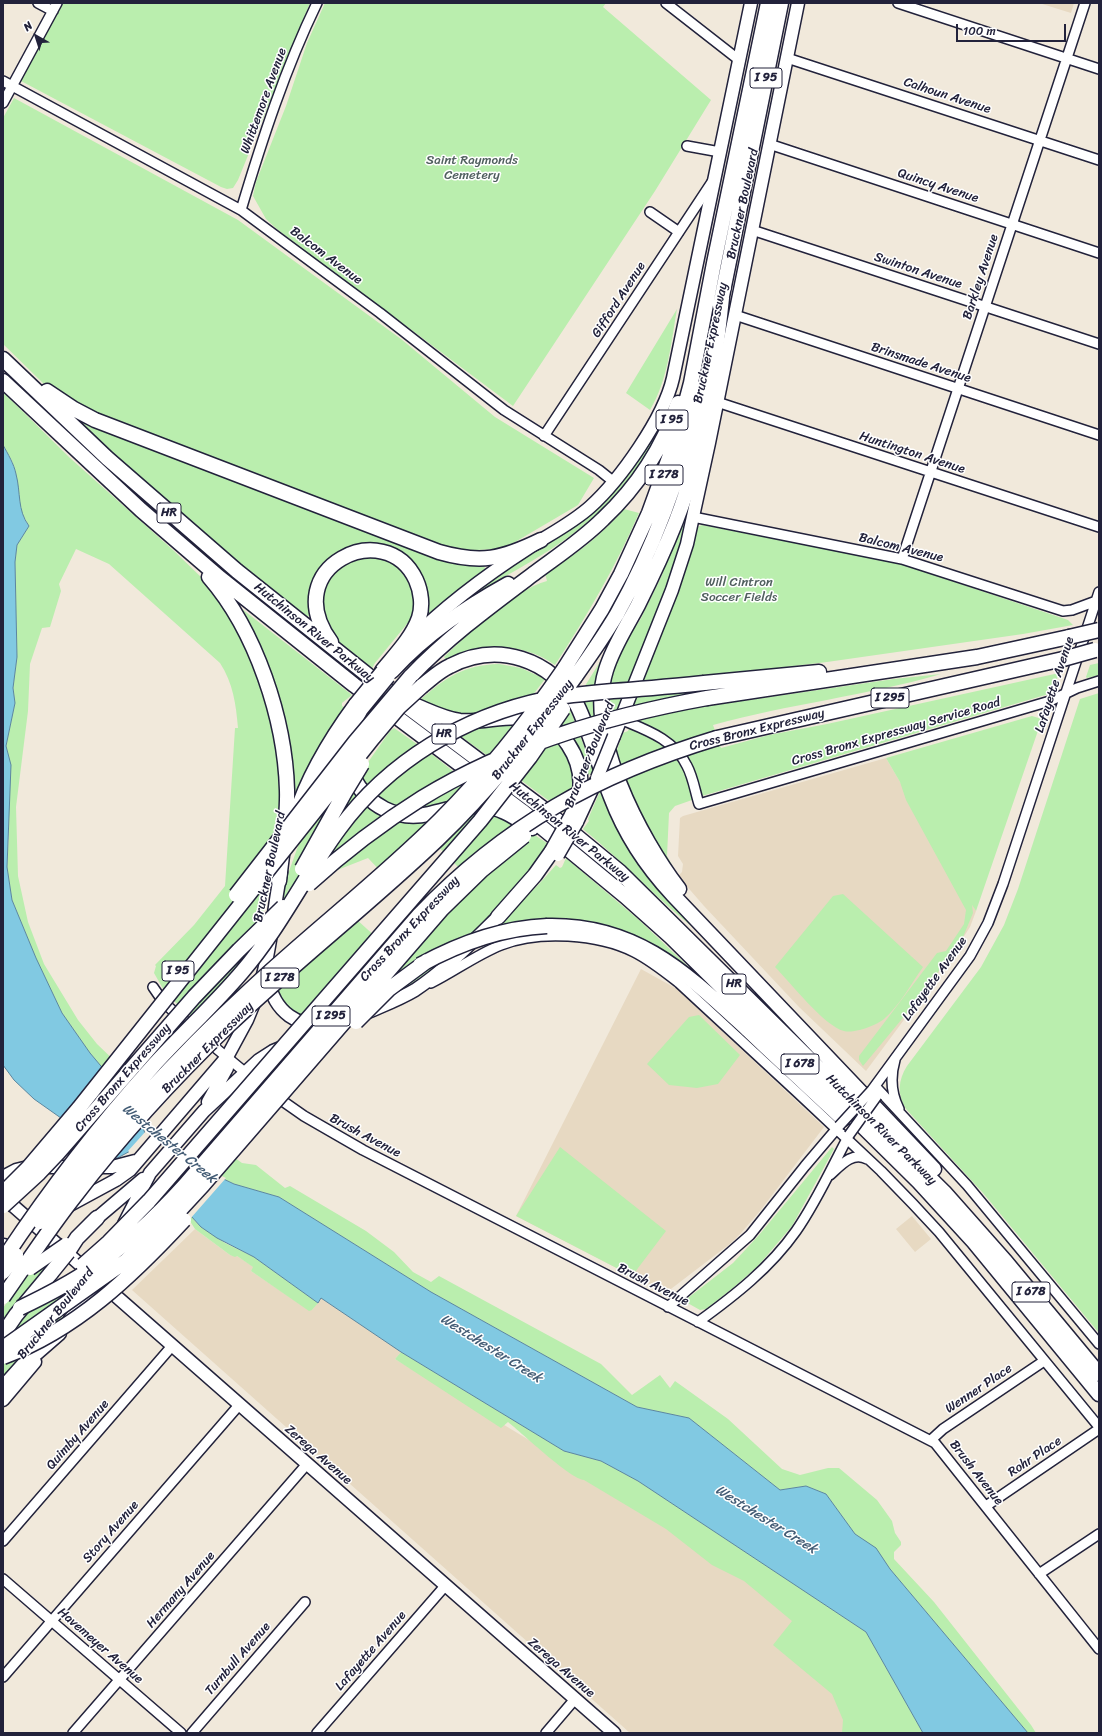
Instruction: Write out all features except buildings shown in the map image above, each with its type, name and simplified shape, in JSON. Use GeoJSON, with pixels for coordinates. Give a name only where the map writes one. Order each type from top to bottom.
{"type":"FeatureCollection","features":[{"type":"Feature","properties":{"kind":"highway","name":"Bruckner Expressway"},"geometry":{"type":"LineString","coordinates":[[3,1272],[89,1160],[160,1080],[251,989],[440,820],[477,781],[508,745],[564,669],[615,586],[639,537],[662,481],[688,396],[768,3]]}},
{"type":"Feature","properties":{"kind":"highway","name":"Bruckner Expressway"},"geometry":{"type":"LineString","coordinates":[[3,1297],[74,1197],[117,1145],[171,1084],[256,999],[388,884],[448,828],[519,752],[578,679],[617,614],[652,542],[676,479],[702,389],[782,3]]}},
{"type":"Feature","properties":{"kind":"highway","name":"I 95"},"geometry":{"type":"LineString","coordinates":[[3,1193],[36,1158],[202,938],[321,784],[380,711],[410,677],[463,628],[603,520],[622,500],[646,468],[663,439],[677,408],[687,376],[714,263]]}},
{"type":"Feature","properties":{"kind":"highway"},"geometry":{"type":"LineString","coordinates":[[722,298],[713,379],[693,470],[679,513],[659,562],[610,660],[603,685],[601,717],[605,738],[619,780],[654,852],[681,892],[751,968],[772,999]]}},
{"type":"Feature","properties":{"kind":"highway"},"geometry":{"type":"LineString","coordinates":[[5,361],[62,402],[95,420],[439,552],[466,558],[485,559],[506,555],[541,540]]}},
{"type":"Feature","properties":{"kind":"highway","name":"Hutchinson River Parkway"},"geometry":{"type":"LineString","coordinates":[[5,361],[88,440],[242,575],[344,658],[536,803],[620,872],[962,1211]]}},
{"type":"Feature","properties":{"kind":"highway","name":"Hutchinson River Parkway"},"geometry":{"type":"LineString","coordinates":[[3,381],[92,465],[176,541],[220,578],[322,661],[503,796],[583,861]]}},
{"type":"Feature","properties":{"kind":"highway"},"geometry":{"type":"LineString","coordinates":[[176,541],[217,587],[239,620],[255,654],[272,702],[282,746],[287,790],[279,881]]}},
{"type":"Feature","properties":{"kind":"highway"},"geometry":{"type":"LineString","coordinates":[[385,673],[445,623],[571,545]]}},
{"type":"Feature","properties":{"kind":"highway"},"geometry":{"type":"LineString","coordinates":[[279,881],[306,812],[329,760],[358,707],[385,673],[415,626],[421,607],[419,589],[414,576],[402,563],[386,554],[366,550],[347,555],[331,566],[320,582],[316,600],[319,620],[330,640],[344,658]]}},
{"type":"Feature","properties":{"kind":"highway","name":"Cross Bronx Expressway"},"geometry":{"type":"LineString","coordinates":[[3,1206],[39,1173],[58,1153],[185,1007],[235,954],[300,891],[377,828],[422,798],[457,778],[531,745],[594,724],[652,709],[707,698],[965,659],[1069,638],[1099,630]]}},
{"type":"Feature","properties":{"kind":"highway","name":"Cross Bronx Expressway"},"geometry":{"type":"LineString","coordinates":[[3,1316],[58,1289],[93,1268],[126,1243],[185,1185],[410,925],[438,896],[468,868],[511,834],[556,804],[604,780],[666,755],[717,738],[1063,659],[1098,649]]}},
{"type":"Feature","properties":{"kind":"highway"},"geometry":{"type":"LineString","coordinates":[[36,1158],[84,1102],[373,738],[399,708],[422,686],[449,666],[466,659],[486,656],[506,656],[525,660],[542,668],[556,678],[567,690],[580,711],[617,812],[638,852],[673,895],[931,1166],[962,1211]]}},
{"type":"Feature","properties":{"kind":"highway"},"geometry":{"type":"LineString","coordinates":[[3,1260],[59,1180],[100,1127],[158,1060],[246,968],[268,939],[328,844],[353,811],[387,777],[431,744],[480,719],[506,709],[540,700],[574,695],[965,659]]}},
{"type":"Feature","properties":{"kind":"highway","name":"I 95"},"geometry":{"type":"LineString","coordinates":[[20,1308],[56,1286],[84,1264],[109,1242],[149,1201],[497,800],[542,740],[578,679]]}},
{"type":"Feature","properties":{"kind":"highway"},"geometry":{"type":"LineString","coordinates":[[220,996],[241,970],[261,939],[357,772],[393,720],[422,686]]}},
{"type":"Feature","properties":{"kind":"highway"},"geometry":{"type":"LineString","coordinates":[[395,697],[442,716],[458,720],[478,721],[521,717],[535,719],[560,735],[570,747],[578,768],[580,793],[574,820],[555,853],[498,917]]}},
{"type":"Feature","properties":{"kind":"highway"},"geometry":{"type":"LineString","coordinates":[[358,707],[348,738],[346,747],[346,761],[359,788],[378,806],[393,812],[413,815],[427,814],[468,806],[484,806],[494,808],[520,820],[583,861]]}},
{"type":"Feature","properties":{"kind":"highway"},"geometry":{"type":"LineString","coordinates":[[3,1348],[115,1269],[157,1234],[194,1195],[438,914],[491,863],[533,829],[573,802],[630,771],[666,755]]}},
{"type":"Feature","properties":{"kind":"highway","name":"I 678"},"geometry":{"type":"LineString","coordinates":[[583,861],[635,905],[700,965],[928,1192],[982,1252],[1099,1394]]}},
{"type":"Feature","properties":{"kind":"highway"},"geometry":{"type":"LineString","coordinates":[[327,1042],[357,1012],[389,984],[427,961],[454,948],[481,938],[512,930],[547,926],[585,928],[617,936],[653,952],[676,967],[710,996],[888,1161],[928,1192]]}},
{"type":"Feature","properties":{"kind":"highway"},"geometry":{"type":"LineString","coordinates":[[3,1357],[29,1347],[60,1330],[92,1308],[125,1279],[192,1211],[360,1017],[389,989],[427,961]]}},
{"type":"Feature","properties":{"kind":"highway","name":"I 678"},"geometry":{"type":"LineString","coordinates":[[962,1211],[1015,1272],[1099,1374]]}},
{"type":"Feature","properties":{"kind":"highway"},"geometry":{"type":"LineString","coordinates":[[3,1334],[16,1315],[51,1273],[77,1238],[97,1218]]}},
{"type":"Feature","properties":{"kind":"highway"},"geometry":{"type":"LineString","coordinates":[[3,1388],[28,1360],[59,1333]]}},
{"type":"Feature","properties":{"kind":"main road"},"geometry":{"type":"LineString","coordinates":[[385,673],[421,630],[447,608],[480,582],[584,512],[614,482],[655,421],[668,397],[751,3]]}},
{"type":"Feature","properties":{"kind":"main road","name":"Bruckner Boulevard"},"geometry":{"type":"LineString","coordinates":[[574,820],[597,778],[676,581],[684,555],[717,402],[798,3]]}},
{"type":"Feature","properties":{"kind":"main road","name":"Bruckner Boulevard"},"geometry":{"type":"LineString","coordinates":[[3,1245],[25,1229],[116,1180],[130,1170],[227,1057],[247,1020],[261,984],[268,958],[279,881]]}},
{"type":"Feature","properties":{"kind":"main road","name":"Bruckner Boulevard"},"geometry":{"type":"LineString","coordinates":[[3,1400],[108,1273],[121,1230],[150,1173],[204,1111],[245,1072],[273,1051],[401,998],[420,986],[441,970],[498,917]]}},
{"type":"Feature","properties":{"kind":"main road"},"geometry":{"type":"LineString","coordinates":[[268,958],[268,980],[273,997],[280,1008],[290,1017],[300,1022],[317,1025],[347,1021]]}},
{"type":"Feature","properties":{"kind":"main road"},"geometry":{"type":"LineString","coordinates":[[204,1111],[227,1068],[227,1057]]}},
{"type":"Feature","properties":{"kind":"main road"},"geometry":{"type":"LineString","coordinates":[[3,1177],[16,1170],[28,1167],[112,1167],[138,1160]]}},
{"type":"Feature","properties":{"kind":"main road"},"geometry":{"type":"LineString","coordinates":[[3,1284],[30,1269],[66,1244],[150,1173]]}},
{"type":"Feature","properties":{"kind":"main road","name":"Zerega Avenue"},"geometry":{"type":"LineString","coordinates":[[3,1197],[614,1733]]}},
{"type":"Feature","properties":{"kind":"street"},"geometry":{"type":"LineString","coordinates":[[3,103],[55,7],[38,3]]}},
{"type":"Feature","properties":{"kind":"street","name":"Whittemore Avenue"},"geometry":{"type":"LineString","coordinates":[[241,210],[273,113],[300,40],[317,3]]}},
{"type":"Feature","properties":{"kind":"street"},"geometry":{"type":"LineString","coordinates":[[666,3],[739,60]]}},
{"type":"Feature","properties":{"kind":"street"},"geometry":{"type":"LineString","coordinates":[[898,3],[1099,69]]}},
{"type":"Feature","properties":{"kind":"street","name":"Barkley Avenue"},"geometry":{"type":"LineString","coordinates":[[902,559],[1085,3]]}},
{"type":"Feature","properties":{"kind":"street","name":"Calhoun Avenue"},"geometry":{"type":"LineString","coordinates":[[787,58],[1099,160]]}},
{"type":"Feature","properties":{"kind":"street","name":"Balcom Avenue"},"geometry":{"type":"LineString","coordinates":[[3,81],[241,210],[380,313],[504,410],[599,470],[614,482]]}},
{"type":"Feature","properties":{"kind":"street","name":"Quincy Avenue"},"geometry":{"type":"LineString","coordinates":[[769,144],[1099,253]]}},
{"type":"Feature","properties":{"kind":"street"},"geometry":{"type":"LineString","coordinates":[[687,146],[720,152]]}},
{"type":"Feature","properties":{"kind":"street","name":"Gifford Avenue"},"geometry":{"type":"LineString","coordinates":[[544,436],[715,178]]}},
{"type":"Feature","properties":{"kind":"street"},"geometry":{"type":"LineString","coordinates":[[650,212],[679,232]]}},
{"type":"Feature","properties":{"kind":"street","name":"Swinton Avenue"},"geometry":{"type":"LineString","coordinates":[[752,230],[1099,344]]}},
{"type":"Feature","properties":{"kind":"street","name":"Brinsmade Avenue"},"geometry":{"type":"LineString","coordinates":[[734,315],[1099,435]]}},
{"type":"Feature","properties":{"kind":"street","name":"Huntington Avenue"},"geometry":{"type":"LineString","coordinates":[[717,402],[1099,527]]}},
{"type":"Feature","properties":{"kind":"street","name":"Balcom Avenue"},"geometry":{"type":"LineString","coordinates":[[693,517],[902,559],[1064,611],[1072,610],[1098,597]]}},
{"type":"Feature","properties":{"kind":"street","name":"Lafayette Avenue"},"geometry":{"type":"LineString","coordinates":[[698,1322],[735,1295],[777,1254],[801,1223],[848,1137],[897,1053],[959,971],[988,923],[1004,884],[1098,597]]}},
{"type":"Feature","properties":{"kind":"street","name":"Cross Bronx Expressway Service Road"},"geometry":{"type":"LineString","coordinates":[[620,719],[657,735],[675,749],[688,768],[699,804],[1050,701],[1077,688],[1099,681]]}},
{"type":"Feature","properties":{"kind":"street"},"geometry":{"type":"LineString","coordinates":[[401,998],[494,948],[521,939],[545,936],[571,937],[618,946],[641,956],[675,980],[848,1137],[930,1222],[1099,1428]]}},
{"type":"Feature","properties":{"kind":"street","name":"Brush Avenue"},"geometry":{"type":"LineString","coordinates":[[153,987],[167,1006],[245,1072],[304,1116],[358,1147],[668,1307],[931,1440],[941,1448],[1039,1574],[1097,1644]]}},
{"type":"Feature","properties":{"kind":"street"},"geometry":{"type":"LineString","coordinates":[[897,1053],[893,1070],[892,1088],[896,1103],[905,1119]]}},
{"type":"Feature","properties":{"kind":"street"},"geometry":{"type":"LineString","coordinates":[[876,1091],[905,1119],[967,1185],[1099,1344]]}},
{"type":"Feature","properties":{"kind":"street","name":"Lafayette Avenue"},"geometry":{"type":"LineString","coordinates":[[668,1307],[750,1235],[805,1166],[838,1128],[876,1091]]}},
{"type":"Feature","properties":{"kind":"street"},"geometry":{"type":"LineString","coordinates":[[825,1180],[851,1158],[859,1156],[870,1161]]}},
{"type":"Feature","properties":{"kind":"street","name":"Quimby Avenue"},"geometry":{"type":"LineString","coordinates":[[3,1541],[172,1346]]}},
{"type":"Feature","properties":{"kind":"street","name":"Wenner Place"},"geometry":{"type":"LineString","coordinates":[[931,1440],[943,1429],[1044,1361]]}},
{"type":"Feature","properties":{"kind":"street","name":"Story Avenue"},"geometry":{"type":"LineString","coordinates":[[3,1677],[240,1404]]}},
{"type":"Feature","properties":{"kind":"street","name":"Rohr Place"},"geometry":{"type":"LineString","coordinates":[[986,1506],[1099,1428]]}},
{"type":"Feature","properties":{"kind":"street","name":"Hermany Avenue"},"geometry":{"type":"LineString","coordinates":[[74,1733],[307,1464]]}},
{"type":"Feature","properties":{"kind":"street"},"geometry":{"type":"LineString","coordinates":[[1039,1574],[1099,1534]]}},
{"type":"Feature","properties":{"kind":"street","name":"Havemeyer Avenue"},"geometry":{"type":"LineString","coordinates":[[3,1579],[181,1733]]}},
{"type":"Feature","properties":{"kind":"street","name":"Lafayette Avenue"},"geometry":{"type":"LineString","coordinates":[[317,1733],[445,1586]]}},
{"type":"Feature","properties":{"kind":"street","name":"Turnbull Avenue"},"geometry":{"type":"LineString","coordinates":[[192,1733],[305,1602]]}},
{"type":"Feature","properties":{"kind":"street"},"geometry":{"type":"LineString","coordinates":[[546,1733],[575,1699]]}},
{"type":"Feature","properties":{"kind":"shaded area"},"geometry":{"type":"Polygon","coordinates":[[[1039,3],[1074,3],[1071,13],[1039,3]]]}},
{"type":"Feature","properties":{"kind":"shaded area"},"geometry":{"type":"Polygon","coordinates":[[[886,758],[976,911],[970,927],[952,955],[866,1071],[799,1007],[684,883],[679,875],[682,872],[683,864],[678,856],[680,818],[886,758]]]}},
{"type":"Feature","properties":{"kind":"shaded area"},"geometry":{"type":"Polygon","coordinates":[[[641,969],[677,989],[824,1127],[760,1211],[741,1233],[731,1243],[667,1292],[632,1276],[516,1216],[641,969]]]}},
{"type":"Feature","properties":{"kind":"shaded area"},"geometry":{"type":"Polygon","coordinates":[[[912,1216],[931,1239],[915,1252],[896,1229],[912,1216]]]}},
{"type":"Feature","properties":{"kind":"shaded area"},"geometry":{"type":"Polygon","coordinates":[[[195,1229],[230,1255],[237,1256],[254,1267],[251,1271],[309,1310],[312,1310],[321,1298],[401,1352],[395,1359],[797,1602],[910,1733],[630,1733],[132,1290],[195,1229]]]}},
{"type":"Feature","properties":{"kind":"green space"},"geometry":{"type":"Polygon","coordinates":[[[63,3],[310,3],[238,180],[233,188],[227,189],[221,187],[21,81],[63,3]]]}},
{"type":"Feature","properties":{"kind":"green space","name":"Saint Raymonds Cemetery"},"geometry":{"type":"Polygon","coordinates":[[[325,3],[606,3],[603,7],[711,100],[655,191],[513,406],[278,230],[266,219],[253,196],[256,182],[286,106],[307,43],[325,3]]]}},
{"type":"Feature","properties":{"kind":"green space"},"geometry":{"type":"Polygon","coordinates":[[[14,98],[238,220],[401,339],[495,417],[594,478],[578,505],[510,545],[495,549],[477,550],[477,554],[454,552],[99,418],[46,386],[3,344],[3,118],[14,98]]]}},
{"type":"Feature","properties":{"kind":"green space"},"geometry":{"type":"Polygon","coordinates":[[[677,309],[665,374],[650,410],[626,393],[677,309]]]}},
{"type":"Feature","properties":{"kind":"green space"},"geometry":{"type":"Polygon","coordinates":[[[3,392],[70,458],[200,576],[237,627],[253,661],[277,736],[284,808],[268,897],[239,991],[209,1032],[166,994],[154,973],[155,965],[194,925],[225,886],[235,728],[238,728],[231,686],[220,663],[109,564],[76,549],[59,584],[61,591],[50,627],[42,628],[30,664],[28,711],[16,807],[18,876],[28,922],[44,964],[78,1020],[97,1044],[144,1089],[132,1103],[90,1053],[62,1013],[36,958],[12,900],[7,867],[9,833],[8,754],[6,746],[15,703],[13,688],[17,657],[15,562],[17,545],[29,526],[21,512],[16,474],[12,461],[3,445],[3,392]]]}},
{"type":"Feature","properties":{"kind":"green space"},"geometry":{"type":"Polygon","coordinates":[[[60,404],[483,565],[487,571],[422,624],[409,563],[344,552],[309,616],[306,618],[121,463],[60,404]]]}},
{"type":"Feature","properties":{"kind":"green space"},"geometry":{"type":"Polygon","coordinates":[[[658,427],[661,427],[652,444],[630,477],[605,506],[591,519],[576,532],[551,549],[485,588],[452,610],[481,586],[589,516],[596,509],[658,427]]]}},
{"type":"Feature","properties":{"kind":"green space"},"geometry":{"type":"Polygon","coordinates":[[[624,509],[639,513],[621,552],[600,590],[555,665],[542,657],[529,652],[501,648],[487,648],[473,651],[446,660],[444,657],[492,613],[520,593],[547,581],[545,573],[587,544],[606,528],[624,509]]]}},
{"type":"Feature","properties":{"kind":"green space"},"geometry":{"type":"Polygon","coordinates":[[[679,524],[687,527],[675,569],[610,732],[605,710],[611,673],[625,642],[640,620],[662,575],[679,524]]]}},
{"type":"Feature","properties":{"kind":"green space","name":"Will Cintron Soccer Fields"},"geometry":{"type":"Polygon","coordinates":[[[702,525],[898,563],[1068,620],[1073,625],[1023,634],[827,662],[703,677],[708,706],[894,679],[941,674],[913,682],[770,711],[713,725],[721,748],[769,735],[827,724],[1059,673],[1052,693],[702,796],[691,764],[680,748],[657,730],[630,718],[629,711],[695,528],[702,525]]]}},
{"type":"Feature","properties":{"kind":"green space"},"geometry":{"type":"Polygon","coordinates":[[[365,555],[393,561],[413,584],[416,618],[411,619],[371,670],[335,640],[319,602],[333,570],[365,555]]]}},
{"type":"Feature","properties":{"kind":"green space"},"geometry":{"type":"Polygon","coordinates":[[[242,609],[352,695],[342,703],[342,706],[346,708],[293,804],[294,789],[238,611],[242,609]]]}},
{"type":"Feature","properties":{"kind":"green space"},"geometry":{"type":"Polygon","coordinates":[[[606,652],[603,750],[601,751],[580,694],[606,652]]]}},
{"type":"Feature","properties":{"kind":"green space"},"geometry":{"type":"Polygon","coordinates":[[[1099,663],[1099,675],[1087,678],[1090,665],[1099,663]]]}},
{"type":"Feature","properties":{"kind":"green space"},"geometry":{"type":"Polygon","coordinates":[[[499,664],[521,668],[545,679],[523,708],[458,717],[420,700],[438,685],[456,674],[476,667],[499,664]]]}},
{"type":"Feature","properties":{"kind":"green space"},"geometry":{"type":"Polygon","coordinates":[[[1099,693],[1099,1333],[983,1193],[906,1109],[901,1098],[900,1082],[907,1066],[981,967],[1004,925],[1018,889],[1080,699],[1099,693]]]}},
{"type":"Feature","properties":{"kind":"green space"},"geometry":{"type":"Polygon","coordinates":[[[569,707],[594,772],[584,777],[558,724],[569,707]]]}},
{"type":"Feature","properties":{"kind":"green space"},"geometry":{"type":"Polygon","coordinates":[[[1032,716],[1042,719],[976,911],[972,905],[973,913],[963,937],[921,996],[863,1066],[859,1060],[859,1056],[937,953],[946,951],[964,924],[966,910],[906,800],[900,782],[886,758],[1032,716]]]}},
{"type":"Feature","properties":{"kind":"green space"},"geometry":{"type":"Polygon","coordinates":[[[436,718],[521,721],[547,730],[569,755],[575,780],[567,814],[436,718]]]}},
{"type":"Feature","properties":{"kind":"green space"},"geometry":{"type":"Polygon","coordinates":[[[394,728],[434,756],[488,799],[486,801],[443,807],[411,808],[397,807],[384,802],[373,795],[359,775],[390,731],[394,728]]]}},
{"type":"Feature","properties":{"kind":"green space"},"geometry":{"type":"Polygon","coordinates":[[[629,728],[655,740],[672,752],[683,769],[693,796],[692,800],[675,806],[669,813],[667,856],[676,872],[675,873],[663,855],[632,797],[616,753],[623,733],[628,731],[629,728]]]}},
{"type":"Feature","properties":{"kind":"green space"},"geometry":{"type":"Polygon","coordinates":[[[347,784],[376,811],[473,810],[510,819],[550,845],[535,865],[480,927],[438,965],[405,988],[400,987],[322,1019],[316,1019],[293,1014],[274,990],[345,909],[388,948],[459,868],[431,839],[387,878],[368,858],[289,889],[276,918],[288,874],[301,838],[347,784]]]}},
{"type":"Feature","properties":{"kind":"green space"},"geometry":{"type":"Polygon","coordinates":[[[601,789],[631,855],[704,936],[673,911],[583,829],[589,821],[588,819],[601,789]]]}},
{"type":"Feature","properties":{"kind":"green space"},"geometry":{"type":"Polygon","coordinates":[[[566,858],[639,920],[692,970],[691,972],[661,951],[534,933],[505,939],[495,943],[492,929],[539,884],[556,865],[560,868],[562,867],[566,858]]]}},
{"type":"Feature","properties":{"kind":"green space"},"geometry":{"type":"Polygon","coordinates":[[[843,894],[923,967],[900,1001],[884,1019],[865,1028],[848,1032],[836,1027],[818,1013],[775,967],[833,896],[843,894]]]}},
{"type":"Feature","properties":{"kind":"green space"},"geometry":{"type":"Polygon","coordinates":[[[699,1015],[740,1055],[718,1084],[697,1088],[669,1085],[647,1064],[689,1017],[699,1015]]]}},
{"type":"Feature","properties":{"kind":"green space"},"geometry":{"type":"Polygon","coordinates":[[[210,1140],[242,1163],[256,1165],[285,1188],[290,1186],[366,1231],[394,1252],[413,1272],[431,1282],[439,1276],[601,1364],[632,1395],[660,1375],[670,1388],[675,1381],[728,1419],[782,1469],[800,1475],[828,1468],[839,1468],[877,1500],[892,1521],[895,1533],[901,1542],[901,1545],[894,1552],[894,1559],[934,1602],[1036,1733],[1028,1733],[890,1569],[876,1549],[855,1534],[826,1494],[806,1486],[780,1490],[689,1418],[637,1407],[431,1292],[279,1197],[234,1184],[175,1156],[210,1140]]]}},
{"type":"Feature","properties":{"kind":"green space"},"geometry":{"type":"Polygon","coordinates":[[[560,1147],[666,1231],[632,1276],[516,1216],[560,1147]]]}},
{"type":"Feature","properties":{"kind":"green space"},"geometry":{"type":"Polygon","coordinates":[[[832,1147],[834,1149],[792,1226],[758,1266],[706,1309],[700,1310],[684,1301],[733,1263],[759,1235],[832,1147]]]}},
{"type":"Feature","properties":{"kind":"green space"},"geometry":{"type":"Polygon","coordinates":[[[180,1196],[195,1221],[201,1227],[225,1243],[254,1257],[318,1303],[312,1310],[309,1311],[251,1271],[253,1267],[237,1256],[235,1257],[230,1255],[195,1229],[186,1215],[180,1196]]]}},
{"type":"Feature","properties":{"kind":"green space"},"geometry":{"type":"Polygon","coordinates":[[[45,1267],[48,1270],[3,1326],[3,1308],[23,1279],[45,1267]]]}},
{"type":"Feature","properties":{"kind":"green space"},"geometry":{"type":"Polygon","coordinates":[[[78,1283],[84,1289],[62,1317],[3,1380],[3,1341],[18,1319],[78,1283]]]}},
{"type":"Feature","properties":{"kind":"green space"},"geometry":{"type":"Polygon","coordinates":[[[401,1352],[564,1451],[601,1461],[638,1481],[866,1632],[923,1733],[842,1733],[843,1720],[832,1694],[773,1645],[792,1621],[744,1581],[712,1565],[666,1529],[568,1472],[508,1422],[501,1428],[395,1359],[401,1352]]]}},
{"type":"Feature","properties":{"kind":"water","name":"Westchester Creek"},"geometry":{"type":"Polygon","coordinates":[[[3,445],[15,470],[18,481],[21,508],[25,520],[29,526],[17,545],[15,562],[17,657],[13,688],[15,703],[6,746],[11,765],[7,867],[12,900],[36,958],[62,1013],[90,1053],[132,1103],[145,1133],[169,1153],[234,1184],[279,1197],[431,1292],[637,1407],[689,1418],[780,1490],[806,1486],[826,1494],[855,1534],[876,1548],[890,1569],[1028,1733],[923,1733],[866,1632],[638,1481],[601,1461],[564,1451],[401,1352],[321,1298],[318,1303],[254,1257],[217,1238],[201,1227],[191,1216],[174,1187],[132,1150],[112,1161],[68,1123],[34,1099],[14,1080],[3,1065],[3,445]]]}},
{"type":"Feature","properties":{"kind":"pier"},"geometry":{"type":"Polygon","coordinates":[[[146,1131],[170,1151],[179,1156],[160,1177],[128,1151],[146,1131]]]}},
{"type":"Feature","properties":{"kind":"pier"},"geometry":{"type":"Polygon","coordinates":[[[180,1156],[226,1178],[190,1219],[172,1189],[161,1178],[180,1156]]]}}]}
